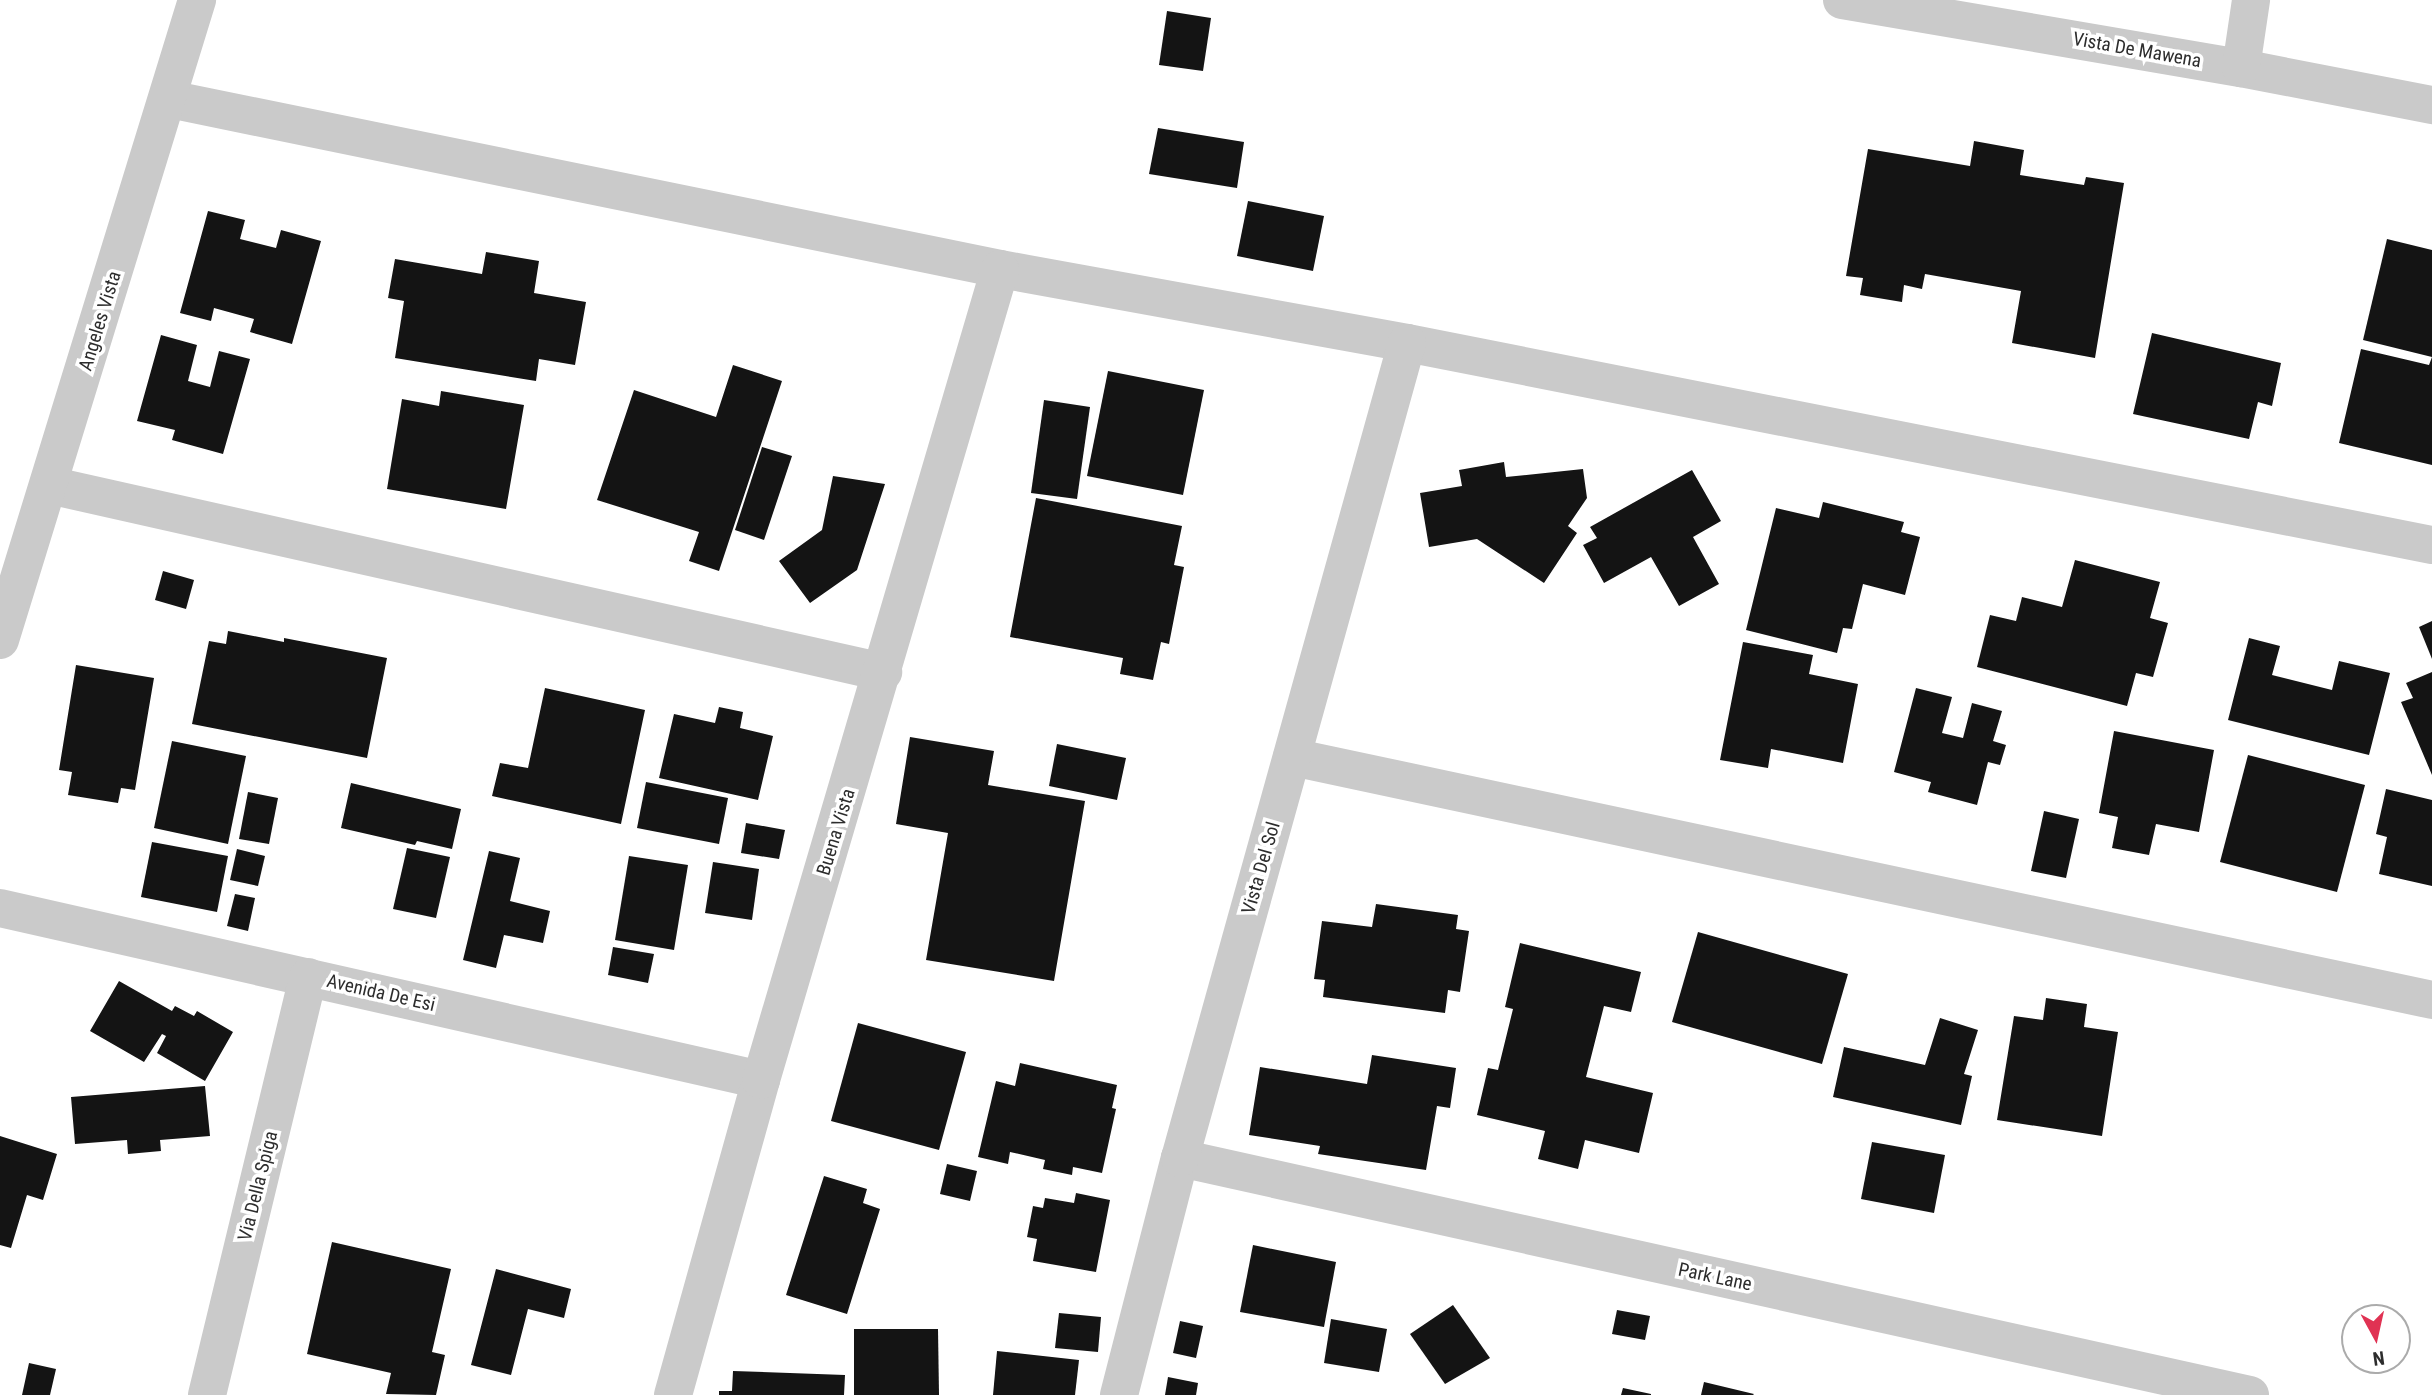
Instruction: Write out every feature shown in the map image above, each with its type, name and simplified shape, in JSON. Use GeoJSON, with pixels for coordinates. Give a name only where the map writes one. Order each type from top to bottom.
{"type":"FeatureCollection","features":[{"type":"Feature","properties":{"kind":"street","name":"Angeles Vista"},"geometry":{"type":"LineString","coordinates":[[0,640],[169,99],[197,0]]}},
{"type":"Feature","properties":{"kind":"street","name":"Vista De Mawena"},"geometry":{"type":"LineString","coordinates":[[1842,0],[2241,68],[2432,105]]}},
{"type":"Feature","properties":{"kind":"street"},"geometry":{"type":"LineString","coordinates":[[2241,68],[2252,0]]}},
{"type":"Feature","properties":{"kind":"street"},"geometry":{"type":"LineString","coordinates":[[169,99],[1000,269],[1407,342],[2432,545]]}},
{"type":"Feature","properties":{"kind":"street","name":"Buena Vista"},"geometry":{"type":"LineString","coordinates":[[673,1395],[761,1080],[1000,269]]}},
{"type":"Feature","properties":{"kind":"street","name":"Vista Del Sol"},"geometry":{"type":"LineString","coordinates":[[1119,1395],[1180,1158],[1407,342]]}},
{"type":"Feature","properties":{"kind":"street"},"geometry":{"type":"LineString","coordinates":[[49,485],[883,672]]}},
{"type":"Feature","properties":{"kind":"street"},"geometry":{"type":"LineString","coordinates":[[1292,757],[2432,1000]]}},
{"type":"Feature","properties":{"kind":"street","name":"Avenida De Esi"},"geometry":{"type":"LineString","coordinates":[[0,908],[761,1080]]}},
{"type":"Feature","properties":{"kind":"street","name":"Via Della Spiga"},"geometry":{"type":"LineString","coordinates":[[207,1395],[309,977]]}},
{"type":"Feature","properties":{"kind":"street","name":"Park Lane"},"geometry":{"type":"LineString","coordinates":[[1180,1158],[2250,1395]]}},
{"type":"Feature","properties":{"kind":"building"},"geometry":{"type":"Polygon","coordinates":[[[1167,11],[1211,18],[1203,71],[1159,65],[1167,11]]]}},
{"type":"Feature","properties":{"kind":"building"},"geometry":{"type":"Polygon","coordinates":[[[1158,128],[1244,142],[1237,188],[1149,174],[1158,128]]]}},
{"type":"Feature","properties":{"kind":"building"},"geometry":{"type":"Polygon","coordinates":[[[1974,141],[2024,150],[2020,175],[2084,185],[2086,177],[2124,183],[2095,358],[2012,343],[2021,291],[1925,274],[1922,289],[1904,285],[1902,302],[1860,295],[1863,278],[1846,276],[1868,149],[1970,166],[1974,141]]]}},
{"type":"Feature","properties":{"kind":"building"},"geometry":{"type":"Polygon","coordinates":[[[1248,201],[1324,216],[1313,271],[1237,256],[1248,201]]]}},
{"type":"Feature","properties":{"kind":"building"},"geometry":{"type":"Polygon","coordinates":[[[208,211],[245,220],[240,239],[276,248],[281,230],[321,241],[292,344],[250,332],[254,319],[214,308],[211,321],[180,313],[208,211]]]}},
{"type":"Feature","properties":{"kind":"building"},"geometry":{"type":"Polygon","coordinates":[[[2387,239],[2432,250],[2432,357],[2363,340],[2387,239]]]}},
{"type":"Feature","properties":{"kind":"building"},"geometry":{"type":"Polygon","coordinates":[[[486,252],[539,261],[534,293],[586,302],[575,365],[539,359],[536,381],[395,358],[404,301],[388,298],[395,259],[482,274],[486,252]]]}},
{"type":"Feature","properties":{"kind":"building"},"geometry":{"type":"Polygon","coordinates":[[[2152,333],[2281,363],[2272,406],[2258,402],[2249,439],[2133,414],[2152,333]]]}},
{"type":"Feature","properties":{"kind":"building"},"geometry":{"type":"Polygon","coordinates":[[[161,335],[197,345],[188,381],[210,387],[219,351],[250,359],[223,454],[172,440],[175,430],[137,421],[161,335]]]}},
{"type":"Feature","properties":{"kind":"building"},"geometry":{"type":"Polygon","coordinates":[[[2361,349],[2429,365],[2432,357],[2432,465],[2339,443],[2361,349]]]}},
{"type":"Feature","properties":{"kind":"building"},"geometry":{"type":"Polygon","coordinates":[[[733,365],[782,381],[719,571],[689,561],[699,532],[597,500],[634,390],[716,417],[733,365]]]}},
{"type":"Feature","properties":{"kind":"building"},"geometry":{"type":"Polygon","coordinates":[[[1108,371],[1204,390],[1183,495],[1087,476],[1108,371]]]}},
{"type":"Feature","properties":{"kind":"building"},"geometry":{"type":"Polygon","coordinates":[[[441,391],[524,405],[506,509],[387,489],[402,399],[439,406],[441,391]]]}},
{"type":"Feature","properties":{"kind":"building"},"geometry":{"type":"Polygon","coordinates":[[[1044,400],[1090,407],[1077,499],[1031,493],[1044,400]]]}},
{"type":"Feature","properties":{"kind":"building"},"geometry":{"type":"Polygon","coordinates":[[[762,447],[792,456],[764,540],[735,530],[762,447]]]}},
{"type":"Feature","properties":{"kind":"building"},"geometry":{"type":"Polygon","coordinates":[[[1504,462],[1506,477],[1583,469],[1587,498],[1568,526],[1577,533],[1544,583],[1477,539],[1429,547],[1420,493],[1462,486],[1459,470],[1504,462]]]}},
{"type":"Feature","properties":{"kind":"building"},"geometry":{"type":"Polygon","coordinates":[[[1692,470],[1721,521],[1693,537],[1719,584],[1679,606],[1651,557],[1604,583],[1583,545],[1597,538],[1590,527],[1692,470]]]}},
{"type":"Feature","properties":{"kind":"building"},"geometry":{"type":"Polygon","coordinates":[[[833,476],[885,484],[857,570],[810,603],[779,561],[822,530],[833,476]]]}},
{"type":"Feature","properties":{"kind":"building"},"geometry":{"type":"Polygon","coordinates":[[[1036,498],[1182,526],[1174,565],[1184,567],[1169,644],[1161,642],[1153,680],[1120,674],[1123,658],[1010,637],[1036,498]]]}},
{"type":"Feature","properties":{"kind":"building"},"geometry":{"type":"Polygon","coordinates":[[[1823,502],[1904,522],[1901,532],[1920,537],[1905,595],[1863,584],[1852,629],[1843,628],[1837,653],[1746,630],[1776,508],[1819,518],[1823,502]]]}},
{"type":"Feature","properties":{"kind":"building"},"geometry":{"type":"Polygon","coordinates":[[[2075,560],[2160,582],[2150,618],[2168,623],[2153,677],[2136,673],[2127,706],[1977,667],[1990,615],[2016,621],[2022,597],[2062,607],[2075,560]]]}},
{"type":"Feature","properties":{"kind":"building"},"geometry":{"type":"Polygon","coordinates":[[[163,571],[194,580],[186,609],[155,600],[163,571]]]}},
{"type":"Feature","properties":{"kind":"building"},"geometry":{"type":"Polygon","coordinates":[[[2432,621],[2432,659],[2419,627],[2432,621]]]}},
{"type":"Feature","properties":{"kind":"building"},"geometry":{"type":"Polygon","coordinates":[[[228,631],[284,642],[284,638],[387,658],[367,758],[192,724],[209,641],[226,644],[228,631]]]}},
{"type":"Feature","properties":{"kind":"building"},"geometry":{"type":"Polygon","coordinates":[[[2249,638],[2280,646],[2272,675],[2332,690],[2339,661],[2390,673],[2369,755],[2228,720],[2249,638]]]}},
{"type":"Feature","properties":{"kind":"building"},"geometry":{"type":"Polygon","coordinates":[[[1743,642],[1813,655],[1809,674],[1858,684],[1843,763],[1771,749],[1768,768],[1720,760],[1743,642]]]}},
{"type":"Feature","properties":{"kind":"building"},"geometry":{"type":"Polygon","coordinates":[[[76,665],[154,678],[135,790],[121,788],[118,803],[68,795],[72,772],[59,770],[76,665]]]}},
{"type":"Feature","properties":{"kind":"building"},"geometry":{"type":"Polygon","coordinates":[[[2432,672],[2432,775],[2401,702],[2413,698],[2406,683],[2432,672]]]}},
{"type":"Feature","properties":{"kind":"building"},"geometry":{"type":"Polygon","coordinates":[[[545,688],[645,710],[621,824],[492,796],[500,763],[528,768],[545,688]]]}},
{"type":"Feature","properties":{"kind":"building"},"geometry":{"type":"Polygon","coordinates":[[[1916,688],[1952,697],[1942,733],[1963,738],[1972,703],[2002,711],[1993,741],[2006,745],[2000,765],[1988,762],[1977,805],[1928,792],[1931,782],[1894,772],[1916,688]]]}},
{"type":"Feature","properties":{"kind":"building"},"geometry":{"type":"Polygon","coordinates":[[[719,707],[743,712],[740,728],[773,736],[758,800],[659,778],[674,714],[715,723],[719,707]]]}},
{"type":"Feature","properties":{"kind":"building"},"geometry":{"type":"Polygon","coordinates":[[[2114,731],[2214,750],[2199,832],[2156,824],[2149,855],[2112,848],[2118,817],[2099,813],[2114,731]]]}},
{"type":"Feature","properties":{"kind":"building"},"geometry":{"type":"Polygon","coordinates":[[[910,737],[994,751],[988,785],[1085,801],[1054,981],[926,960],[948,833],[896,824],[910,737]]]}},
{"type":"Feature","properties":{"kind":"building"},"geometry":{"type":"Polygon","coordinates":[[[172,741],[246,756],[228,844],[154,828],[172,741]]]}},
{"type":"Feature","properties":{"kind":"building"},"geometry":{"type":"Polygon","coordinates":[[[1057,744],[1126,758],[1117,800],[1049,786],[1057,744]]]}},
{"type":"Feature","properties":{"kind":"building"},"geometry":{"type":"Polygon","coordinates":[[[2248,755],[2365,785],[2337,892],[2220,862],[2248,755]]]}},
{"type":"Feature","properties":{"kind":"building"},"geometry":{"type":"Polygon","coordinates":[[[646,782],[728,798],[719,844],[637,828],[646,782]]]}},
{"type":"Feature","properties":{"kind":"building"},"geometry":{"type":"Polygon","coordinates":[[[351,783],[461,809],[452,849],[417,841],[415,845],[341,828],[351,783]]]}},
{"type":"Feature","properties":{"kind":"building"},"geometry":{"type":"Polygon","coordinates":[[[2386,789],[2432,800],[2432,886],[2379,874],[2387,837],[2376,834],[2386,789]]]}},
{"type":"Feature","properties":{"kind":"building"},"geometry":{"type":"Polygon","coordinates":[[[248,792],[278,798],[269,844],[239,839],[248,792]]]}},
{"type":"Feature","properties":{"kind":"building"},"geometry":{"type":"Polygon","coordinates":[[[2044,811],[2079,819],[2066,878],[2031,871],[2044,811]]]}},
{"type":"Feature","properties":{"kind":"building"},"geometry":{"type":"Polygon","coordinates":[[[746,823],[785,830],[779,859],[741,853],[746,823]]]}},
{"type":"Feature","properties":{"kind":"building"},"geometry":{"type":"Polygon","coordinates":[[[152,842],[228,856],[217,912],[141,897],[152,842]]]}},
{"type":"Feature","properties":{"kind":"building"},"geometry":{"type":"Polygon","coordinates":[[[407,848],[450,857],[436,918],[393,909],[407,848]]]}},
{"type":"Feature","properties":{"kind":"building"},"geometry":{"type":"Polygon","coordinates":[[[237,849],[265,856],[258,886],[230,880],[237,849]]]}},
{"type":"Feature","properties":{"kind":"building"},"geometry":{"type":"Polygon","coordinates":[[[489,851],[520,858],[510,901],[550,911],[543,943],[504,935],[496,968],[463,960],[489,851]]]}},
{"type":"Feature","properties":{"kind":"building"},"geometry":{"type":"Polygon","coordinates":[[[629,856],[688,865],[674,950],[615,940],[629,856]]]}},
{"type":"Feature","properties":{"kind":"building"},"geometry":{"type":"Polygon","coordinates":[[[713,862],[759,869],[752,920],[705,913],[713,862]]]}},
{"type":"Feature","properties":{"kind":"building"},"geometry":{"type":"Polygon","coordinates":[[[235,894],[255,898],[248,931],[227,926],[235,894]]]}},
{"type":"Feature","properties":{"kind":"building"},"geometry":{"type":"Polygon","coordinates":[[[1376,904],[1458,915],[1456,929],[1469,931],[1460,992],[1448,990],[1445,1013],[1323,997],[1325,980],[1314,979],[1322,921],[1372,927],[1376,904]]]}},
{"type":"Feature","properties":{"kind":"building"},"geometry":{"type":"Polygon","coordinates":[[[1698,932],[1848,974],[1822,1064],[1672,1022],[1698,932]]]}},
{"type":"Feature","properties":{"kind":"building"},"geometry":{"type":"Polygon","coordinates":[[[1520,943],[1641,972],[1631,1012],[1604,1006],[1586,1077],[1653,1093],[1639,1153],[1585,1140],[1578,1169],[1538,1159],[1545,1131],[1477,1115],[1488,1068],[1498,1070],[1513,1009],[1505,1007],[1520,943]]]}},
{"type":"Feature","properties":{"kind":"building"},"geometry":{"type":"Polygon","coordinates":[[[613,947],[654,954],[648,983],[608,975],[613,947]]]}},
{"type":"Feature","properties":{"kind":"building"},"geometry":{"type":"Polygon","coordinates":[[[119,981],[172,1011],[175,1006],[194,1016],[197,1011],[233,1032],[205,1081],[157,1053],[166,1036],[162,1034],[144,1062],[90,1031],[119,981]]]}},
{"type":"Feature","properties":{"kind":"building"},"geometry":{"type":"Polygon","coordinates":[[[2046,998],[2087,1004],[2084,1027],[2118,1032],[2102,1136],[1997,1120],[2014,1016],[2043,1020],[2046,998]]]}},
{"type":"Feature","properties":{"kind":"building"},"geometry":{"type":"Polygon","coordinates":[[[1940,1018],[1978,1030],[1964,1074],[1972,1076],[1961,1125],[1833,1097],[1844,1047],[1925,1065],[1940,1018]]]}},
{"type":"Feature","properties":{"kind":"building"},"geometry":{"type":"Polygon","coordinates":[[[858,1023],[966,1052],[939,1150],[831,1121],[858,1023]]]}},
{"type":"Feature","properties":{"kind":"building"},"geometry":{"type":"Polygon","coordinates":[[[1372,1055],[1456,1068],[1450,1108],[1437,1106],[1426,1170],[1318,1154],[1320,1146],[1249,1135],[1260,1067],[1367,1084],[1372,1055]]]}},
{"type":"Feature","properties":{"kind":"building"},"geometry":{"type":"Polygon","coordinates":[[[1020,1063],[1117,1085],[1112,1108],[1116,1109],[1102,1173],[1073,1167],[1072,1175],[1043,1169],[1045,1160],[1010,1152],[1008,1164],[978,1157],[996,1081],[1015,1086],[1020,1063]]]}},
{"type":"Feature","properties":{"kind":"building"},"geometry":{"type":"Polygon","coordinates":[[[205,1086],[210,1136],[160,1140],[161,1151],[128,1154],[127,1140],[75,1144],[71,1097],[205,1086]]]}},
{"type":"Feature","properties":{"kind":"building"},"geometry":{"type":"Polygon","coordinates":[[[0,1136],[57,1154],[43,1200],[27,1195],[11,1248],[0,1245],[0,1136]]]}},
{"type":"Feature","properties":{"kind":"building"},"geometry":{"type":"Polygon","coordinates":[[[1872,1142],[1945,1155],[1934,1213],[1861,1199],[1872,1142]]]}},
{"type":"Feature","properties":{"kind":"building"},"geometry":{"type":"Polygon","coordinates":[[[947,1164],[977,1171],[970,1201],[940,1194],[947,1164]]]}},
{"type":"Feature","properties":{"kind":"building"},"geometry":{"type":"Polygon","coordinates":[[[824,1176],[867,1189],[863,1203],[880,1209],[847,1314],[786,1295],[824,1176]]]}},
{"type":"Feature","properties":{"kind":"building"},"geometry":{"type":"Polygon","coordinates":[[[1076,1193],[1110,1200],[1096,1272],[1033,1261],[1037,1239],[1027,1237],[1033,1206],[1043,1208],[1045,1198],[1074,1203],[1076,1193]]]}},
{"type":"Feature","properties":{"kind":"building"},"geometry":{"type":"Polygon","coordinates":[[[332,1242],[451,1269],[432,1352],[445,1355],[436,1395],[386,1394],[391,1373],[307,1354],[332,1242]]]}},
{"type":"Feature","properties":{"kind":"building"},"geometry":{"type":"Polygon","coordinates":[[[1253,1245],[1336,1262],[1324,1327],[1240,1312],[1253,1245]]]}},
{"type":"Feature","properties":{"kind":"building"},"geometry":{"type":"Polygon","coordinates":[[[496,1269],[571,1289],[564,1318],[528,1309],[511,1375],[471,1365],[496,1269]]]}},
{"type":"Feature","properties":{"kind":"building"},"geometry":{"type":"Polygon","coordinates":[[[1453,1305],[1490,1358],[1445,1384],[1410,1334],[1453,1305]]]}},
{"type":"Feature","properties":{"kind":"building"},"geometry":{"type":"Polygon","coordinates":[[[1617,1310],[1650,1316],[1645,1340],[1612,1334],[1617,1310]]]}},
{"type":"Feature","properties":{"kind":"building"},"geometry":{"type":"Polygon","coordinates":[[[1059,1313],[1101,1317],[1098,1352],[1055,1348],[1059,1313]]]}},
{"type":"Feature","properties":{"kind":"building"},"geometry":{"type":"Polygon","coordinates":[[[1331,1319],[1387,1329],[1379,1372],[1324,1363],[1331,1319]]]}},
{"type":"Feature","properties":{"kind":"building"},"geometry":{"type":"Polygon","coordinates":[[[1180,1321],[1203,1326],[1196,1358],[1173,1353],[1180,1321]]]}},
{"type":"Feature","properties":{"kind":"building"},"geometry":{"type":"Polygon","coordinates":[[[854,1329],[938,1329],[939,1395],[854,1395],[854,1329]]]}},
{"type":"Feature","properties":{"kind":"building"},"geometry":{"type":"Polygon","coordinates":[[[997,1351],[1079,1360],[1075,1395],[993,1395],[997,1351]]]}},
{"type":"Feature","properties":{"kind":"building"},"geometry":{"type":"Polygon","coordinates":[[[29,1363],[56,1369],[50,1395],[22,1395],[29,1363]]]}},
{"type":"Feature","properties":{"kind":"building"},"geometry":{"type":"Polygon","coordinates":[[[733,1371],[845,1375],[844,1395],[719,1395],[719,1391],[732,1391],[733,1371]]]}},
{"type":"Feature","properties":{"kind":"building"},"geometry":{"type":"Polygon","coordinates":[[[1168,1377],[1198,1383],[1196,1395],[1165,1395],[1168,1377]]]}},
{"type":"Feature","properties":{"kind":"building"},"geometry":{"type":"Polygon","coordinates":[[[1704,1382],[1754,1394],[1701,1395],[1704,1382]]]}},
{"type":"Feature","properties":{"kind":"building"},"geometry":{"type":"Polygon","coordinates":[[[1623,1388],[1651,1394],[1651,1395],[1621,1395],[1623,1388]]]}}]}
